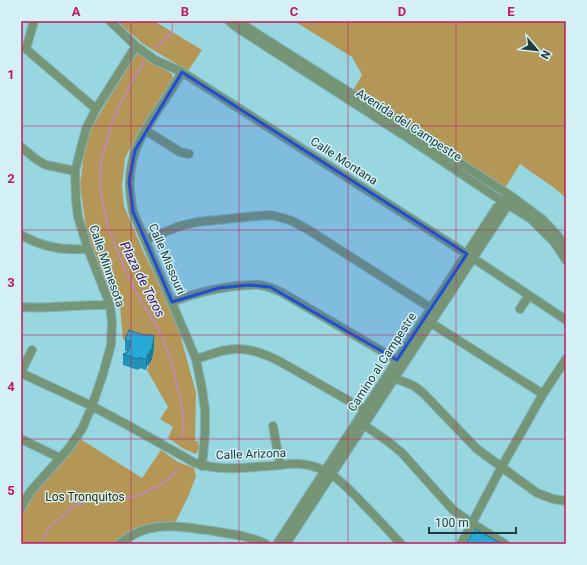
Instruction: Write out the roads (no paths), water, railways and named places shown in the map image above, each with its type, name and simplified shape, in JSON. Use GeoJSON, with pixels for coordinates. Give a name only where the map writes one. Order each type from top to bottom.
{"type":"FeatureCollection","features":[{"type":"Feature","properties":{"kind":"street"},"geometry":{"type":"LineString","coordinates":[[34,21],[26,49],[96,109]]}},
{"type":"Feature","properties":{"kind":"street","name":"Calle Montana"},"geometry":{"type":"LineString","coordinates":[[110,21],[136,46],[155,60],[182,72],[470,256],[566,320]]}},
{"type":"Feature","properties":{"kind":"street","name":"Avenida del Campestre"},"geometry":{"type":"LineString","coordinates":[[229,21],[236,27],[318,76]]}},
{"type":"Feature","properties":{"kind":"street","name":"Avenida del Campestre"},"geometry":{"type":"LineString","coordinates":[[239,21],[318,76],[507,199],[542,219],[566,247]]}},
{"type":"Feature","properties":{"kind":"street","name":"Calle Minnesota"},"geometry":{"type":"LineString","coordinates":[[21,508],[36,484],[69,448],[82,429],[103,374],[110,345],[112,322],[110,305],[88,250],[78,217],[75,171],[86,129],[96,109],[136,46]]}},
{"type":"Feature","properties":{"kind":"street","name":"Calle Missouri"},"geometry":{"type":"LineString","coordinates":[[182,72],[145,130],[135,150],[129,181],[133,212],[196,359],[205,410],[202,466]]}},
{"type":"Feature","properties":{"kind":"street"},"geometry":{"type":"LineString","coordinates":[[145,130],[180,152],[189,154]]}},
{"type":"Feature","properties":{"kind":"street"},"geometry":{"type":"LineString","coordinates":[[21,147],[37,160],[46,165],[75,171]]}},
{"type":"Feature","properties":{"kind":"street","name":"Avenida del Campestre"},"geometry":{"type":"LineString","coordinates":[[507,199],[531,219],[554,242],[566,260]]}},
{"type":"Feature","properties":{"kind":"street","name":"Camino al Campestre"},"geometry":{"type":"LineString","coordinates":[[277,544],[364,425],[431,323],[497,207],[507,199]]}},
{"type":"Feature","properties":{"kind":"street"},"geometry":{"type":"LineString","coordinates":[[145,240],[180,226],[197,222],[257,216],[283,218],[307,229],[431,308]]}},
{"type":"Feature","properties":{"kind":"street"},"geometry":{"type":"LineString","coordinates":[[21,235],[34,242],[54,248],[88,250]]}},
{"type":"Feature","properties":{"kind":"street","name":"Camino al Campestre"},"geometry":{"type":"LineString","coordinates":[[286,544],[365,410],[431,308],[470,256]]}},
{"type":"Feature","properties":{"kind":"street"},"geometry":{"type":"LineString","coordinates":[[172,302],[198,292],[219,288],[249,285],[270,287],[398,360]]}},
{"type":"Feature","properties":{"kind":"street"},"geometry":{"type":"LineString","coordinates":[[520,309],[529,295]]}},
{"type":"Feature","properties":{"kind":"street"},"geometry":{"type":"LineString","coordinates":[[21,307],[96,304],[110,305]]}},
{"type":"Feature","properties":{"kind":"street"},"geometry":{"type":"LineString","coordinates":[[431,323],[543,394]]}},
{"type":"Feature","properties":{"kind":"street"},"geometry":{"type":"LineString","coordinates":[[196,359],[230,349],[239,348],[265,354],[365,410]]}},
{"type":"Feature","properties":{"kind":"street"},"geometry":{"type":"LineString","coordinates":[[21,372],[32,350]]}},
{"type":"Feature","properties":{"kind":"street"},"geometry":{"type":"LineString","coordinates":[[461,544],[501,468],[543,394],[566,359]]}},
{"type":"Feature","properties":{"kind":"street","name":"Calle Arizona"},"geometry":{"type":"LineString","coordinates":[[21,372],[92,406],[202,466],[220,469],[238,469],[301,464],[314,467],[328,473],[345,485],[402,544]]}},
{"type":"Feature","properties":{"kind":"street"},"geometry":{"type":"LineString","coordinates":[[395,378],[414,386],[423,393],[477,449],[501,468],[537,493],[553,499],[566,501]]}},
{"type":"Feature","properties":{"kind":"street"},"geometry":{"type":"LineString","coordinates":[[364,425],[402,453],[449,506],[505,544]]}},
{"type":"Feature","properties":{"kind":"street"},"geometry":{"type":"LineString","coordinates":[[274,426],[280,465]]}},
{"type":"Feature","properties":{"kind":"street"},"geometry":{"type":"LineString","coordinates":[[21,439],[60,458]]}},
{"type":"Feature","properties":{"kind":"street"},"geometry":{"type":"LineString","coordinates":[[119,544],[142,530],[159,527],[192,528],[241,535],[266,544]]}},
{"type":"Feature","properties":{"kind":"waterway","name":"Plaza de Toros"},"geometry":{"type":"LineString","coordinates":[[157,47],[172,32],[173,21]]}},
{"type":"Feature","properties":{"kind":"waterway","name":"Plaza de Toros"},"geometry":{"type":"LineString","coordinates":[[144,62],[131,83],[113,120],[101,160],[100,188],[108,227],[127,274],[142,303],[158,328],[171,360],[180,397],[184,422],[182,439]]}},
{"type":"Feature","properties":{"kind":"waterway","name":"Plaza de Toros"},"geometry":{"type":"LineString","coordinates":[[40,544],[49,528],[73,506],[94,498],[138,496],[164,483],[178,469]]}},
{"type":"Feature","properties":{"kind":"park label","name":"Los Tronquitos"},"geometry":{"type":"Point","coordinates":[85,497]}}]}
